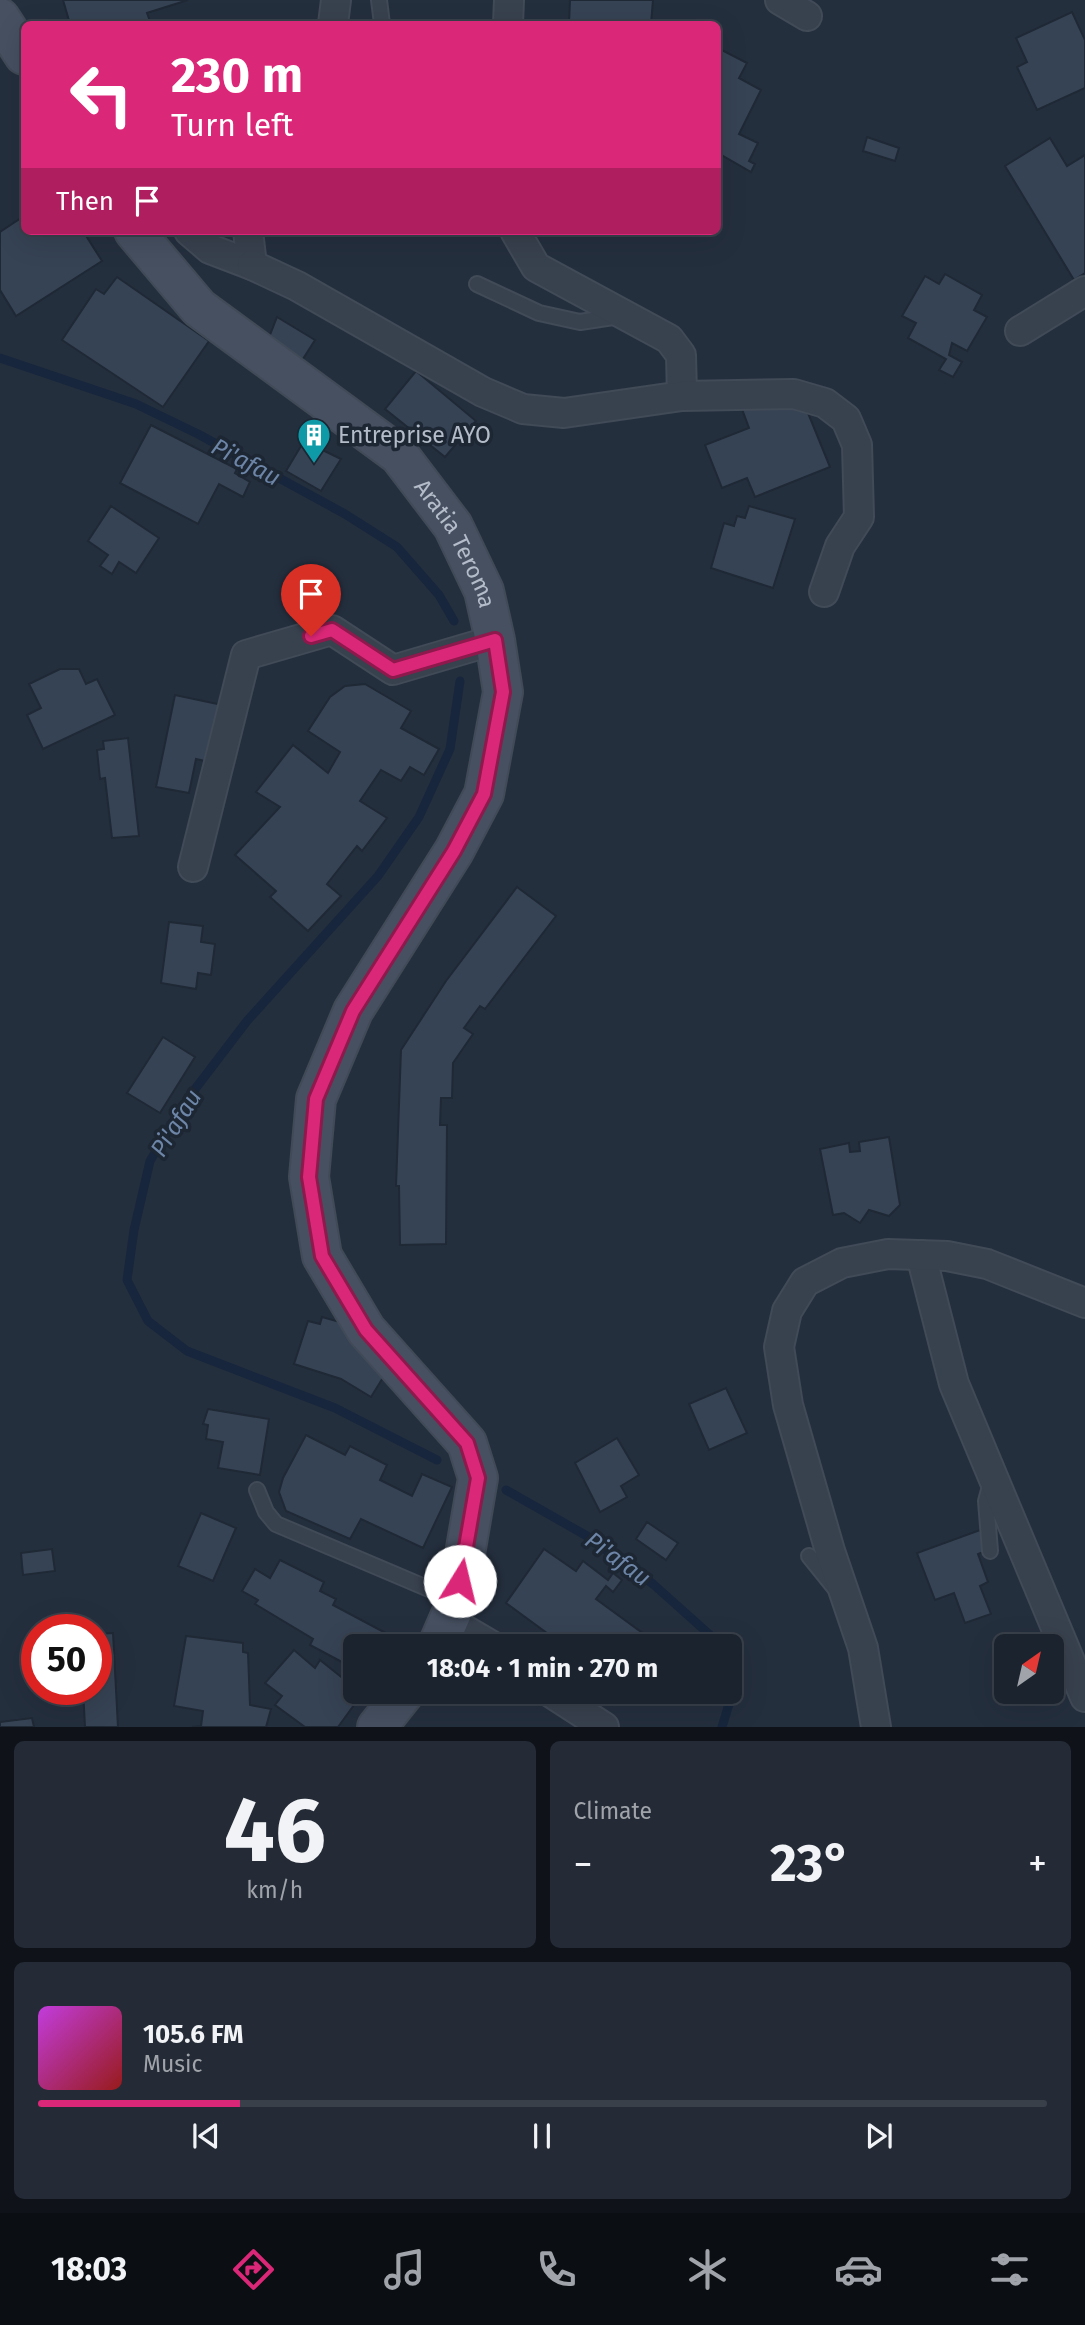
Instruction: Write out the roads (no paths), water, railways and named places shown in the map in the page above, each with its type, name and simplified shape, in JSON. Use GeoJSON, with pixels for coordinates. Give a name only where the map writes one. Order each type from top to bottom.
{"type":"FeatureCollection","features":[{"type":"Feature","properties":{"kind":"main road"},"geometry":{"type":"LineString","coordinates":[[0,18],[21,50]]}},
{"type":"Feature","properties":{"kind":"main road","name":"Aratia Teroma"},"geometry":{"type":"LineString","coordinates":[[137,235],[200,308],[399,455],[453,526],[484,591],[495,640],[503,692],[484,794],[454,851],[353,1011],[316,1099],[309,1177],[322,1256],[366,1330],[467,1443],[478,1478],[447,1622]]}},
{"type":"Feature","properties":{"kind":"main road"},"geometry":{"type":"LineString","coordinates":[[377,1727],[395,1704]]}},
{"type":"Feature","properties":{"kind":"street"},"geometry":{"type":"LineString","coordinates":[[333,21],[335,0]]}},
{"type":"Feature","properties":{"kind":"street"},"geometry":{"type":"LineString","coordinates":[[508,21],[509,0]]}},
{"type":"Feature","properties":{"kind":"street"},"geometry":{"type":"LineString","coordinates":[[780,0],[807,16]]}},
{"type":"Feature","properties":{"kind":"street"},"geometry":{"type":"LineString","coordinates":[[194,235],[210,249],[253,265],[297,286],[483,392],[523,409],[564,413],[682,396],[794,394],[825,404],[846,419],[858,445],[859,517],[840,546],[824,592]]}},
{"type":"Feature","properties":{"kind":"street"},"geometry":{"type":"LineString","coordinates":[[249,235],[253,265]]}},
{"type":"Feature","properties":{"kind":"street"},"geometry":{"type":"LineString","coordinates":[[517,235],[536,267],[669,339],[681,355],[682,396]]}},
{"type":"Feature","properties":{"kind":"street"},"geometry":{"type":"LineString","coordinates":[[1020,331],[1085,291]]}},
{"type":"Feature","properties":{"kind":"street"},"geometry":{"type":"LineString","coordinates":[[193,867],[246,655],[332,630],[393,670],[495,640]]}},
{"type":"Feature","properties":{"kind":"street"},"geometry":{"type":"LineString","coordinates":[[876,1727],[863,1648],[788,1405],[779,1347],[787,1311],[805,1282],[842,1263],[888,1254],[921,1255],[987,1264],[1085,1303]]}},
{"type":"Feature","properties":{"kind":"street"},"geometry":{"type":"LineString","coordinates":[[921,1255],[954,1384],[1085,1697]]}},
{"type":"Feature","properties":{"kind":"street"},"geometry":{"type":"LineString","coordinates":[[447,1622],[470,1634]]}},
{"type":"Feature","properties":{"kind":"street"},"geometry":{"type":"LineString","coordinates":[[569,1704],[604,1727]]}},
{"type":"Feature","properties":{"kind":"lane"},"geometry":{"type":"LineString","coordinates":[[379,0],[382,21]]}},
{"type":"Feature","properties":{"kind":"lane"},"geometry":{"type":"LineString","coordinates":[[477,284],[539,313],[580,322],[625,315]]}},
{"type":"Feature","properties":{"kind":"lane"},"geometry":{"type":"LineString","coordinates":[[990,1551],[986,1501],[993,1475]]}},
{"type":"Feature","properties":{"kind":"lane"},"geometry":{"type":"LineString","coordinates":[[257,1490],[266,1512],[276,1524],[432,1587],[447,1622]]}},
{"type":"Feature","properties":{"kind":"lane"},"geometry":{"type":"LineString","coordinates":[[809,1556],[849,1608]]}},
{"type":"Feature","properties":{"kind":"waterway","name":"Pi'afau"},"geometry":{"type":"LineString","coordinates":[[0,358],[136,404],[198,434],[345,514],[397,547],[439,595],[454,621]]}},
{"type":"Feature","properties":{"kind":"waterway","name":"Pi'afau"},"geometry":{"type":"LineString","coordinates":[[437,1460],[335,1408],[187,1351],[148,1321],[127,1280],[134,1230],[150,1161],[189,1097],[247,1021],[378,876],[419,817],[450,749],[460,681]]}},
{"type":"Feature","properties":{"kind":"waterway","name":"Pi'afau"},"geometry":{"type":"LineString","coordinates":[[506,1490],[587,1536],[653,1584],[709,1634]]}},
{"type":"Feature","properties":{"kind":"waterway","name":"Pi'afau"},"geometry":{"type":"LineString","coordinates":[[722,1727],[729,1704]]}},
{"type":"Feature","properties":{"kind":"place","name":"Entreprise AYO"},"geometry":{"type":"Point","coordinates":[314,465]}}]}
